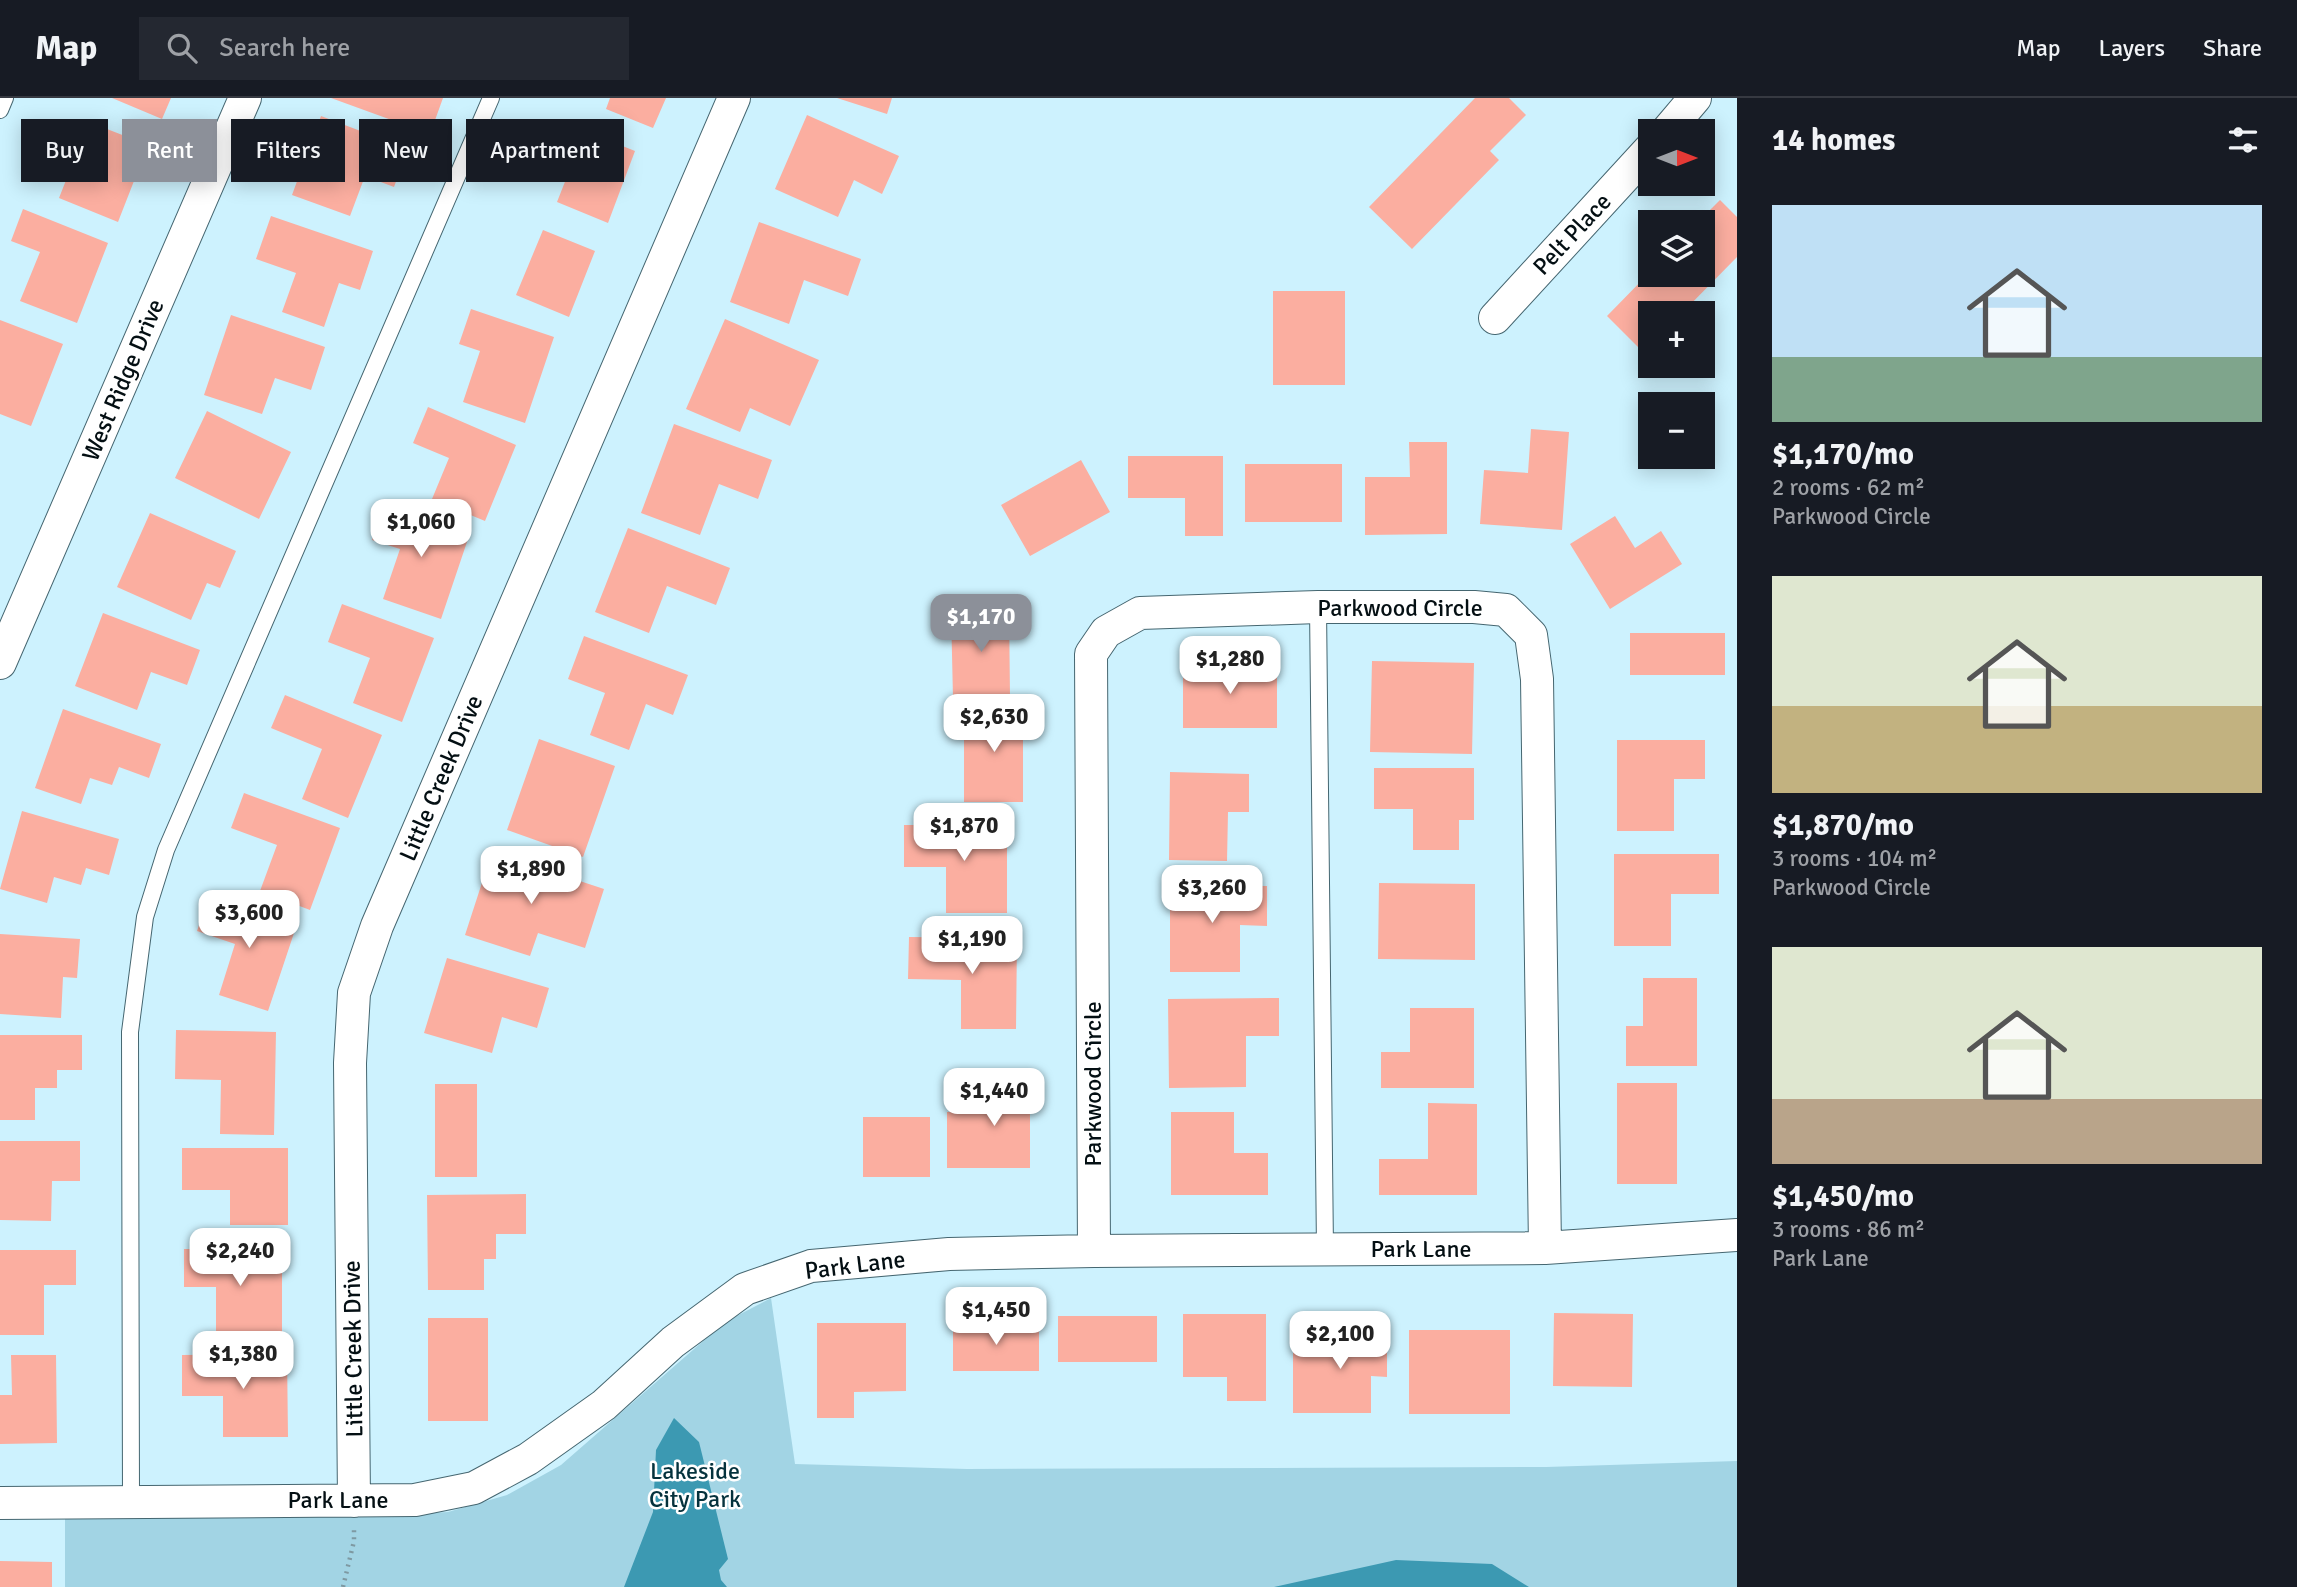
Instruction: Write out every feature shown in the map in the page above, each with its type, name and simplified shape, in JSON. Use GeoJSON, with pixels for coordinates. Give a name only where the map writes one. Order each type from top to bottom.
{"type":"FeatureCollection","features":[{"type":"Feature","properties":{"kind":"street","name":"West Ridge Drive"},"geometry":{"type":"LineString","coordinates":[[0,663],[245,98]]}},
{"type":"Feature","properties":{"kind":"street","name":"Little Creek Drive"},"geometry":{"type":"LineString","coordinates":[[354,1501],[350,1063],[354,993],[383,914],[734,98]]}},
{"type":"Feature","properties":{"kind":"street"},"geometry":{"type":"LineString","coordinates":[[1677,119],[1695,98]]}},
{"type":"Feature","properties":{"kind":"street","name":"Pelt Place"},"geometry":{"type":"LineString","coordinates":[[1494,318],[1638,162]]}},
{"type":"Feature","properties":{"kind":"street","name":"Parkwood Circle"},"geometry":{"type":"LineString","coordinates":[[1094,1251],[1091,654],[1106,632],[1140,613],[1318,607],[1474,607],[1506,610],[1531,635],[1537,679],[1545,1248]]}},
{"type":"Feature","properties":{"kind":"street","name":"Park Lane"},"geometry":{"type":"LineString","coordinates":[[0,1503],[415,1500],[474,1488],[528,1459],[604,1405],[673,1342],[745,1289],[811,1266],[949,1254],[1545,1248],[1737,1235]]}},
{"type":"Feature","properties":{"kind":"lane"},"geometry":{"type":"LineString","coordinates":[[0,110],[5,98]]}},
{"type":"Feature","properties":{"kind":"lane"},"geometry":{"type":"LineString","coordinates":[[131,1500],[130,1032],[145,917],[166,850],[491,98]]}},
{"type":"Feature","properties":{"kind":"lane"},"geometry":{"type":"LineString","coordinates":[[1318,607],[1325,1249]]}},
{"type":"Feature","properties":{"kind":"path"},"geometry":{"type":"LineString","coordinates":[[342,1587],[354,1541],[354,1501]]}},
{"type":"Feature","properties":{"kind":"green space","name":"Lakeside City Park"},"geometry":{"type":"Polygon","coordinates":[[[771,1298],[795,1464],[967,1469],[1546,1467],[1737,1461],[1737,1587],[65,1587],[65,1513],[352,1517],[448,1512],[507,1495],[561,1465],[725,1322],[771,1298]]]}},
{"type":"Feature","properties":{"kind":"shaded area"},"geometry":{"type":"Polygon","coordinates":[[[674,1418],[699,1442],[728,1559],[719,1570],[721,1580],[727,1587],[624,1587],[653,1512],[656,1450],[674,1418]]]}},
{"type":"Feature","properties":{"kind":"shaded area"},"geometry":{"type":"Polygon","coordinates":[[[1396,1560],[1492,1564],[1529,1587],[1274,1587],[1396,1560]]]}},
{"type":"Feature","properties":{"kind":"building"},"geometry":{"type":"Polygon","coordinates":[[[112,98],[171,98],[162,119],[112,98]]]}},
{"type":"Feature","properties":{"kind":"building"},"geometry":{"type":"Polygon","coordinates":[[[331,98],[443,98],[435,119],[389,119],[331,98]]]}},
{"type":"Feature","properties":{"kind":"building"},"geometry":{"type":"Polygon","coordinates":[[[610,98],[666,98],[653,128],[606,109],[610,98]]]}},
{"type":"Feature","properties":{"kind":"building"},"geometry":{"type":"Polygon","coordinates":[[[837,98],[892,98],[887,114],[837,98]]]}},
{"type":"Feature","properties":{"kind":"building"},"geometry":{"type":"Polygon","coordinates":[[[1475,98],[1509,98],[1526,115],[1490,151],[1499,160],[1412,249],[1369,207],[1475,98]]]}},
{"type":"Feature","properties":{"kind":"building"},"geometry":{"type":"Polygon","coordinates":[[[807,115],[899,156],[882,194],[854,180],[838,217],[775,189],[807,115]]]}},
{"type":"Feature","properties":{"kind":"building"},"geometry":{"type":"Polygon","coordinates":[[[345,125],[359,130],[359,182],[363,182],[350,216],[292,195],[297,182],[345,182],[345,125]]]}},
{"type":"Feature","properties":{"kind":"building"},"geometry":{"type":"Polygon","coordinates":[[[108,129],[122,135],[122,182],[134,182],[118,222],[59,198],[65,182],[108,182],[108,129]]]}},
{"type":"Feature","properties":{"kind":"building"},"geometry":{"type":"Polygon","coordinates":[[[624,147],[635,151],[624,180],[624,147]]]}},
{"type":"Feature","properties":{"kind":"building"},"geometry":{"type":"Polygon","coordinates":[[[381,182],[396,182],[394,187],[381,182]]]}},
{"type":"Feature","properties":{"kind":"building"},"geometry":{"type":"Polygon","coordinates":[[[565,182],[623,182],[608,223],[557,202],[565,182]]]}},
{"type":"Feature","properties":{"kind":"building"},"geometry":{"type":"Polygon","coordinates":[[[1720,200],[1737,217],[1737,257],[1715,279],[1715,210],[1710,210],[1720,200]]]}},
{"type":"Feature","properties":{"kind":"building"},"geometry":{"type":"Polygon","coordinates":[[[23,209],[108,243],[77,323],[20,301],[40,252],[11,241],[23,209]]]}},
{"type":"Feature","properties":{"kind":"building"},"geometry":{"type":"Polygon","coordinates":[[[271,216],[373,251],[360,290],[339,283],[324,327],[282,312],[296,273],[256,259],[271,216]]]}},
{"type":"Feature","properties":{"kind":"building"},"geometry":{"type":"Polygon","coordinates":[[[759,222],[861,259],[848,296],[804,280],[789,324],[730,302],[759,222]]]}},
{"type":"Feature","properties":{"kind":"building"},"geometry":{"type":"Polygon","coordinates":[[[543,230],[595,251],[569,317],[516,295],[543,230]]]}},
{"type":"Feature","properties":{"kind":"building"},"geometry":{"type":"Polygon","coordinates":[[[1638,284],[1638,287],[1708,287],[1694,301],[1638,301],[1638,347],[1607,316],[1638,284]]]}},
{"type":"Feature","properties":{"kind":"building"},"geometry":{"type":"Polygon","coordinates":[[[1273,291],[1345,291],[1345,385],[1273,385],[1273,291]]]}},
{"type":"Feature","properties":{"kind":"building"},"geometry":{"type":"Polygon","coordinates":[[[471,309],[554,337],[525,423],[463,402],[480,351],[459,344],[471,309]]]}},
{"type":"Feature","properties":{"kind":"building"},"geometry":{"type":"Polygon","coordinates":[[[231,315],[325,347],[311,390],[275,378],[262,414],[204,395],[231,315]]]}},
{"type":"Feature","properties":{"kind":"building"},"geometry":{"type":"Polygon","coordinates":[[[725,319],[819,360],[790,426],[750,408],[740,432],[686,409],[725,319]]]}},
{"type":"Feature","properties":{"kind":"building"},"geometry":{"type":"Polygon","coordinates":[[[0,320],[63,344],[31,426],[0,414],[0,320]]]}},
{"type":"Feature","properties":{"kind":"building"},"geometry":{"type":"Polygon","coordinates":[[[428,407],[516,445],[485,521],[432,499],[449,458],[413,443],[428,407]]]}},
{"type":"Feature","properties":{"kind":"building"},"geometry":{"type":"Polygon","coordinates":[[[207,411],[291,452],[259,519],[175,478],[207,411]]]}},
{"type":"Feature","properties":{"kind":"building"},"geometry":{"type":"Polygon","coordinates":[[[674,424],[772,460],[758,499],[719,484],[700,535],[641,513],[674,424]]]}},
{"type":"Feature","properties":{"kind":"building"},"geometry":{"type":"Polygon","coordinates":[[[1531,429],[1569,432],[1562,530],[1480,524],[1484,470],[1528,473],[1531,429]]]}},
{"type":"Feature","properties":{"kind":"building"},"geometry":{"type":"Polygon","coordinates":[[[1409,442],[1447,442],[1447,534],[1365,535],[1365,477],[1410,477],[1409,442]]]}},
{"type":"Feature","properties":{"kind":"building"},"geometry":{"type":"Polygon","coordinates":[[[1128,456],[1223,456],[1223,536],[1185,536],[1185,498],[1128,498],[1128,456]]]}},
{"type":"Feature","properties":{"kind":"building"},"geometry":{"type":"Polygon","coordinates":[[[1081,460],[1110,512],[1030,556],[1001,505],[1081,460]]]}},
{"type":"Feature","properties":{"kind":"building"},"geometry":{"type":"Polygon","coordinates":[[[1245,464],[1342,464],[1342,522],[1245,522],[1245,464]]]}},
{"type":"Feature","properties":{"kind":"building"},"geometry":{"type":"Polygon","coordinates":[[[384,503],[470,533],[441,619],[383,599],[400,549],[372,540],[384,503]]]}},
{"type":"Feature","properties":{"kind":"building"},"geometry":{"type":"Polygon","coordinates":[[[150,513],[236,551],[220,588],[207,583],[191,620],[117,587],[150,513]]]}},
{"type":"Feature","properties":{"kind":"building"},"geometry":{"type":"Polygon","coordinates":[[[1615,516],[1635,548],[1661,531],[1682,564],[1610,609],[1570,544],[1615,516]]]}},
{"type":"Feature","properties":{"kind":"building"},"geometry":{"type":"Polygon","coordinates":[[[628,528],[730,568],[716,605],[667,586],[649,633],[595,612],[628,528]]]}},
{"type":"Feature","properties":{"kind":"building"},"geometry":{"type":"Polygon","coordinates":[[[342,604],[434,638],[402,722],[353,703],[370,658],[328,642],[342,604]]]}},
{"type":"Feature","properties":{"kind":"building"},"geometry":{"type":"Polygon","coordinates":[[[1009,609],[1010,697],[953,698],[951,611],[1009,609]]]}},
{"type":"Feature","properties":{"kind":"building"},"geometry":{"type":"Polygon","coordinates":[[[103,613],[200,650],[187,685],[151,672],[137,710],[75,686],[103,613]]]}},
{"type":"Feature","properties":{"kind":"building"},"geometry":{"type":"Polygon","coordinates":[[[1630,633],[1725,633],[1725,675],[1630,675],[1630,633]]]}},
{"type":"Feature","properties":{"kind":"building"},"geometry":{"type":"Polygon","coordinates":[[[584,636],[688,675],[673,715],[646,704],[629,750],[590,735],[605,693],[568,679],[584,636]]]}},
{"type":"Feature","properties":{"kind":"building"},"geometry":{"type":"Polygon","coordinates":[[[1372,661],[1474,663],[1472,754],[1370,752],[1372,661]]]}},
{"type":"Feature","properties":{"kind":"building"},"geometry":{"type":"Polygon","coordinates":[[[1183,664],[1277,664],[1277,728],[1183,728],[1183,664]]]}},
{"type":"Feature","properties":{"kind":"building"},"geometry":{"type":"Polygon","coordinates":[[[285,695],[382,735],[348,818],[302,799],[322,749],[271,728],[285,695]]]}},
{"type":"Feature","properties":{"kind":"building"},"geometry":{"type":"Polygon","coordinates":[[[964,707],[1023,707],[1023,802],[964,802],[964,707]]]}},
{"type":"Feature","properties":{"kind":"building"},"geometry":{"type":"Polygon","coordinates":[[[63,709],[161,744],[149,778],[119,767],[112,785],[90,778],[81,804],[35,788],[63,709]]]}},
{"type":"Feature","properties":{"kind":"building"},"geometry":{"type":"Polygon","coordinates":[[[539,739],[615,766],[583,857],[507,830],[539,739]]]}},
{"type":"Feature","properties":{"kind":"building"},"geometry":{"type":"Polygon","coordinates":[[[1617,740],[1705,740],[1705,779],[1674,779],[1674,831],[1617,831],[1617,740]]]}},
{"type":"Feature","properties":{"kind":"building"},"geometry":{"type":"Polygon","coordinates":[[[1374,768],[1474,768],[1474,820],[1459,820],[1459,850],[1413,850],[1413,809],[1374,809],[1374,768]]]}},
{"type":"Feature","properties":{"kind":"building"},"geometry":{"type":"Polygon","coordinates":[[[1170,772],[1249,774],[1249,812],[1228,812],[1227,861],[1169,860],[1170,772]]]}},
{"type":"Feature","properties":{"kind":"building"},"geometry":{"type":"Polygon","coordinates":[[[244,793],[340,828],[310,910],[260,891],[277,845],[231,828],[244,793]]]}},
{"type":"Feature","properties":{"kind":"building"},"geometry":{"type":"Polygon","coordinates":[[[22,811],[119,839],[109,875],[86,868],[81,885],[54,877],[47,903],[0,889],[22,811]]]}},
{"type":"Feature","properties":{"kind":"building"},"geometry":{"type":"Polygon","coordinates":[[[904,825],[1007,825],[1007,913],[946,913],[946,867],[904,867],[904,825]]]}},
{"type":"Feature","properties":{"kind":"building"},"geometry":{"type":"Polygon","coordinates":[[[492,852],[604,889],[585,948],[538,933],[530,956],[465,935],[492,852]]]}},
{"type":"Feature","properties":{"kind":"building"},"geometry":{"type":"Polygon","coordinates":[[[1614,854],[1719,854],[1719,894],[1671,894],[1671,946],[1614,946],[1614,854]]]}},
{"type":"Feature","properties":{"kind":"building"},"geometry":{"type":"Polygon","coordinates":[[[1379,883],[1475,884],[1475,960],[1378,959],[1379,883]]]}},
{"type":"Feature","properties":{"kind":"building"},"geometry":{"type":"Polygon","coordinates":[[[1170,885],[1267,886],[1267,926],[1240,925],[1240,972],[1170,972],[1170,885]]]}},
{"type":"Feature","properties":{"kind":"building"},"geometry":{"type":"Polygon","coordinates":[[[209,895],[297,924],[268,1011],[219,995],[235,944],[197,931],[209,895]]]}},
{"type":"Feature","properties":{"kind":"building"},"geometry":{"type":"Polygon","coordinates":[[[0,934],[80,939],[77,978],[63,977],[61,1018],[0,1014],[0,934]]]}},
{"type":"Feature","properties":{"kind":"building"},"geometry":{"type":"Polygon","coordinates":[[[909,937],[1017,938],[1016,1029],[961,1029],[961,980],[908,979],[909,937]]]}},
{"type":"Feature","properties":{"kind":"building"},"geometry":{"type":"Polygon","coordinates":[[[447,958],[549,988],[537,1028],[502,1017],[492,1053],[424,1033],[447,958]]]}},
{"type":"Feature","properties":{"kind":"building"},"geometry":{"type":"Polygon","coordinates":[[[1643,978],[1697,978],[1697,1066],[1626,1066],[1626,1026],[1643,1026],[1643,978]]]}},
{"type":"Feature","properties":{"kind":"building"},"geometry":{"type":"Polygon","coordinates":[[[1279,998],[1279,1036],[1246,1036],[1246,1087],[1169,1088],[1168,999],[1279,998]]]}},
{"type":"Feature","properties":{"kind":"building"},"geometry":{"type":"Polygon","coordinates":[[[1410,1008],[1474,1008],[1474,1088],[1381,1088],[1381,1052],[1410,1052],[1410,1008]]]}},
{"type":"Feature","properties":{"kind":"building"},"geometry":{"type":"Polygon","coordinates":[[[176,1030],[276,1032],[274,1135],[220,1134],[221,1080],[175,1079],[176,1030]]]}},
{"type":"Feature","properties":{"kind":"building"},"geometry":{"type":"Polygon","coordinates":[[[0,1035],[82,1035],[82,1070],[57,1070],[57,1088],[35,1088],[35,1120],[0,1120],[0,1035]]]}},
{"type":"Feature","properties":{"kind":"building"},"geometry":{"type":"Polygon","coordinates":[[[993,1071],[1030,1071],[1030,1168],[947,1168],[947,1112],[993,1112],[993,1071]]]}},
{"type":"Feature","properties":{"kind":"building"},"geometry":{"type":"Polygon","coordinates":[[[1617,1083],[1677,1083],[1677,1184],[1617,1184],[1617,1083]]]}},
{"type":"Feature","properties":{"kind":"building"},"geometry":{"type":"Polygon","coordinates":[[[435,1084],[477,1084],[477,1177],[435,1177],[435,1084]]]}},
{"type":"Feature","properties":{"kind":"building"},"geometry":{"type":"Polygon","coordinates":[[[1428,1103],[1477,1104],[1477,1195],[1379,1195],[1379,1159],[1428,1159],[1428,1103]]]}},
{"type":"Feature","properties":{"kind":"building"},"geometry":{"type":"Polygon","coordinates":[[[1171,1112],[1234,1112],[1234,1153],[1268,1153],[1268,1195],[1171,1195],[1171,1112]]]}},
{"type":"Feature","properties":{"kind":"building"},"geometry":{"type":"Polygon","coordinates":[[[863,1117],[930,1117],[930,1177],[863,1177],[863,1117]]]}},
{"type":"Feature","properties":{"kind":"building"},"geometry":{"type":"Polygon","coordinates":[[[0,1141],[80,1141],[80,1181],[52,1181],[51,1221],[0,1220],[0,1141]]]}},
{"type":"Feature","properties":{"kind":"building"},"geometry":{"type":"Polygon","coordinates":[[[182,1148],[288,1148],[288,1225],[230,1225],[230,1190],[182,1190],[182,1148]]]}},
{"type":"Feature","properties":{"kind":"building"},"geometry":{"type":"Polygon","coordinates":[[[526,1194],[526,1234],[496,1234],[496,1259],[484,1259],[484,1290],[428,1290],[427,1195],[526,1194]]]}},
{"type":"Feature","properties":{"kind":"building"},"geometry":{"type":"Polygon","coordinates":[[[184,1249],[282,1249],[282,1335],[216,1335],[216,1287],[184,1287],[184,1249]]]}},
{"type":"Feature","properties":{"kind":"building"},"geometry":{"type":"Polygon","coordinates":[[[0,1250],[76,1250],[76,1285],[44,1285],[44,1335],[0,1335],[0,1250]]]}},
{"type":"Feature","properties":{"kind":"building"},"geometry":{"type":"Polygon","coordinates":[[[1554,1313],[1633,1314],[1632,1387],[1553,1386],[1554,1313]]]}},
{"type":"Feature","properties":{"kind":"building"},"geometry":{"type":"Polygon","coordinates":[[[1183,1314],[1266,1314],[1266,1401],[1227,1401],[1227,1377],[1183,1377],[1183,1314]]]}},
{"type":"Feature","properties":{"kind":"building"},"geometry":{"type":"Polygon","coordinates":[[[1058,1316],[1157,1316],[1157,1362],[1058,1362],[1058,1316]]]}},
{"type":"Feature","properties":{"kind":"building"},"geometry":{"type":"Polygon","coordinates":[[[428,1318],[488,1318],[488,1421],[428,1421],[428,1318]]]}},
{"type":"Feature","properties":{"kind":"building"},"geometry":{"type":"Polygon","coordinates":[[[1350,1319],[1387,1319],[1387,1377],[1371,1376],[1371,1413],[1293,1413],[1293,1343],[1350,1343],[1350,1319]]]}},
{"type":"Feature","properties":{"kind":"building"},"geometry":{"type":"Polygon","coordinates":[[[817,1323],[906,1323],[906,1391],[854,1392],[854,1418],[817,1418],[817,1323]]]}},
{"type":"Feature","properties":{"kind":"building"},"geometry":{"type":"Polygon","coordinates":[[[953,1323],[1039,1323],[1039,1371],[953,1371],[953,1323]]]}},
{"type":"Feature","properties":{"kind":"building"},"geometry":{"type":"Polygon","coordinates":[[[1409,1330],[1510,1330],[1510,1414],[1409,1414],[1409,1330]]]}},
{"type":"Feature","properties":{"kind":"building"},"geometry":{"type":"Polygon","coordinates":[[[287,1354],[288,1437],[223,1437],[223,1396],[182,1396],[182,1355],[287,1354]]]}},
{"type":"Feature","properties":{"kind":"building"},"geometry":{"type":"Polygon","coordinates":[[[11,1355],[56,1355],[57,1443],[0,1444],[0,1395],[12,1395],[11,1355]]]}},
{"type":"Feature","properties":{"kind":"building"},"geometry":{"type":"Polygon","coordinates":[[[0,1561],[52,1562],[52,1587],[0,1587],[0,1561]]]}}]}
